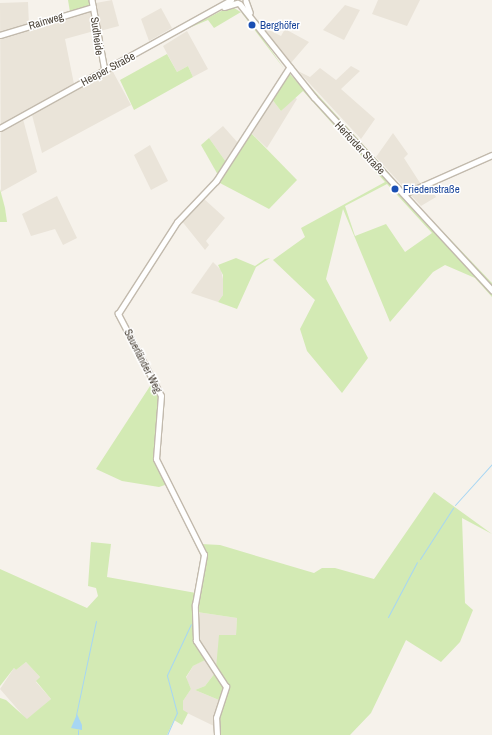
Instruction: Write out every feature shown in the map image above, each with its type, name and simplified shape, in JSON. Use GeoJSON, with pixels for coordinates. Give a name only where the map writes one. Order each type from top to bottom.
{"type":"FeatureCollection","features":[{"type":"Feature","properties":{"kind":"street","name":"Sudheide"},"geometry":{"type":"LineString","coordinates":[[92,0],[105,71]]}},
{"type":"Feature","properties":{"kind":"street","name":"Heeper Straße"},"geometry":{"type":"LineString","coordinates":[[0,128],[217,10],[231,0]]}},
{"type":"Feature","properties":{"kind":"street","name":"Heeper Straße"},"geometry":{"type":"LineString","coordinates":[[217,10],[238,2],[246,1]]}},
{"type":"Feature","properties":{"kind":"street","name":"Herforder Straße"},"geometry":{"type":"LineString","coordinates":[[246,1],[252,18]]}},
{"type":"Feature","properties":{"kind":"street","name":"Herforder Straße"},"geometry":{"type":"LineString","coordinates":[[238,2],[252,18],[288,68],[492,290]]}},
{"type":"Feature","properties":{"kind":"street","name":"Rainweg"},"geometry":{"type":"LineString","coordinates":[[0,35],[93,7]]}},
{"type":"Feature","properties":{"kind":"street","name":"Sauerländer Weg"},"geometry":{"type":"LineString","coordinates":[[218,735],[216,718],[226,687],[196,641],[195,605],[204,555],[156,459],[161,396],[118,314],[177,222],[216,181],[288,68]]}},
{"type":"Feature","properties":{"kind":"street"},"geometry":{"type":"LineString","coordinates":[[404,194],[492,155]]}},
{"type":"Feature","properties":{"kind":"shaded area"},"geometry":{"type":"Polygon","coordinates":[[[112,0],[119,26],[100,31],[96,3],[112,0]]]}},
{"type":"Feature","properties":{"kind":"shaded area"},"geometry":{"type":"Polygon","coordinates":[[[378,0],[420,0],[407,26],[372,14],[378,0]]]}},
{"type":"Feature","properties":{"kind":"shaded area"},"geometry":{"type":"Polygon","coordinates":[[[28,2],[29,25],[92,8],[94,31],[65,39],[74,84],[77,88],[112,70],[131,105],[42,153],[32,115],[23,119],[37,172],[1,192],[0,3],[28,2]]]}},
{"type":"Feature","properties":{"kind":"shaded area"},"geometry":{"type":"Polygon","coordinates":[[[345,5],[360,10],[344,40],[323,30],[345,5]]]}},
{"type":"Feature","properties":{"kind":"shaded area"},"geometry":{"type":"Polygon","coordinates":[[[161,8],[172,28],[149,41],[141,19],[161,8]]]}},
{"type":"Feature","properties":{"kind":"shaded area"},"geometry":{"type":"Polygon","coordinates":[[[263,27],[281,36],[285,29],[309,42],[290,64],[263,27]]]}},
{"type":"Feature","properties":{"kind":"shaded area"},"geometry":{"type":"Polygon","coordinates":[[[187,31],[208,69],[193,77],[188,66],[177,72],[163,46],[187,31]]]}},
{"type":"Feature","properties":{"kind":"shaded area"},"geometry":{"type":"Polygon","coordinates":[[[351,66],[360,71],[341,89],[375,119],[361,139],[298,71],[310,77],[320,68],[336,80],[351,66]]]}},
{"type":"Feature","properties":{"kind":"shaded area"},"geometry":{"type":"Polygon","coordinates":[[[294,97],[297,99],[267,148],[250,132],[271,98],[281,111],[294,97]]]}},
{"type":"Feature","properties":{"kind":"shaded area"},"geometry":{"type":"Polygon","coordinates":[[[223,126],[238,143],[226,162],[209,138],[223,126]]]}},
{"type":"Feature","properties":{"kind":"shaded area"},"geometry":{"type":"Polygon","coordinates":[[[393,133],[408,154],[404,158],[422,186],[428,184],[436,197],[421,206],[376,157],[393,133]]]}},
{"type":"Feature","properties":{"kind":"shaded area"},"geometry":{"type":"Polygon","coordinates":[[[150,145],[168,181],[151,190],[134,155],[150,145]]]}},
{"type":"Feature","properties":{"kind":"shaded area"},"geometry":{"type":"Polygon","coordinates":[[[57,196],[77,238],[63,245],[55,229],[31,236],[22,214],[57,196]]]}},
{"type":"Feature","properties":{"kind":"shaded area"},"geometry":{"type":"Polygon","coordinates":[[[203,198],[225,218],[206,241],[209,245],[205,250],[181,220],[203,198]]]}},
{"type":"Feature","properties":{"kind":"shaded area"},"geometry":{"type":"Polygon","coordinates":[[[213,262],[221,270],[223,279],[223,295],[218,302],[191,293],[213,262]]]}},
{"type":"Feature","properties":{"kind":"shaded area"},"geometry":{"type":"Polygon","coordinates":[[[197,612],[237,618],[236,635],[215,673],[205,686],[195,690],[219,700],[214,719],[216,727],[183,711],[183,701],[191,689],[186,678],[193,666],[208,658],[198,639],[197,612]]]}},
{"type":"Feature","properties":{"kind":"shaded area"},"geometry":{"type":"Polygon","coordinates":[[[26,662],[40,677],[36,682],[51,699],[27,720],[0,689],[14,668],[16,670],[26,662]]]}},
{"type":"Feature","properties":{"kind":"green space"},"geometry":{"type":"Polygon","coordinates":[[[68,0],[89,0],[90,5],[70,12],[68,0]]]}},
{"type":"Feature","properties":{"kind":"green space"},"geometry":{"type":"Polygon","coordinates":[[[231,6],[241,12],[214,28],[208,20],[182,31],[231,6]]]}},
{"type":"Feature","properties":{"kind":"green space"},"geometry":{"type":"Polygon","coordinates":[[[241,12],[247,16],[285,70],[241,12]]]}},
{"type":"Feature","properties":{"kind":"green space"},"geometry":{"type":"Polygon","coordinates":[[[167,54],[177,72],[188,66],[193,77],[134,110],[120,80],[167,54]]]}},
{"type":"Feature","properties":{"kind":"green space"},"geometry":{"type":"Polygon","coordinates":[[[296,71],[390,174],[389,175],[306,86],[296,71]]]}},
{"type":"Feature","properties":{"kind":"green space"},"geometry":{"type":"Polygon","coordinates":[[[288,72],[492,293],[492,297],[475,278],[445,265],[433,272],[390,322],[343,209],[326,279],[368,358],[342,393],[307,351],[300,329],[315,300],[273,260],[305,237],[301,228],[385,182],[303,91],[281,111],[271,98],[288,72]],[[387,184],[345,206],[355,236],[386,224],[405,252],[432,233],[387,184]]]}},
{"type":"Feature","properties":{"kind":"green space"},"geometry":{"type":"Polygon","coordinates":[[[250,132],[297,180],[269,209],[218,182],[250,132]]]}},
{"type":"Feature","properties":{"kind":"green space"},"geometry":{"type":"Polygon","coordinates":[[[209,138],[226,162],[218,175],[201,145],[209,138]]]}},
{"type":"Feature","properties":{"kind":"green space"},"geometry":{"type":"Polygon","coordinates":[[[0,189],[5,208],[7,222],[0,222],[0,189]]]}},
{"type":"Feature","properties":{"kind":"green space"},"geometry":{"type":"Polygon","coordinates":[[[408,195],[492,283],[492,288],[409,197],[408,195]]]}},
{"type":"Feature","properties":{"kind":"green space"},"geometry":{"type":"Polygon","coordinates":[[[236,258],[255,266],[265,259],[270,258],[256,267],[237,309],[218,302],[223,295],[223,275],[218,265],[236,258]]]}},
{"type":"Feature","properties":{"kind":"green space"},"geometry":{"type":"Polygon","coordinates":[[[152,383],[159,396],[154,458],[168,484],[159,487],[122,481],[96,469],[152,383]]]}},
{"type":"Feature","properties":{"kind":"green space"},"geometry":{"type":"Polygon","coordinates":[[[434,492],[492,534],[462,518],[465,603],[473,610],[460,642],[441,662],[406,640],[371,713],[350,735],[219,735],[218,717],[229,686],[216,668],[219,635],[236,635],[237,618],[197,612],[206,561],[201,544],[220,545],[314,573],[322,568],[335,568],[374,579],[434,492]]]}},
{"type":"Feature","properties":{"kind":"green space"},"geometry":{"type":"Polygon","coordinates":[[[91,542],[111,544],[107,577],[196,593],[193,641],[205,660],[193,666],[186,677],[191,689],[183,701],[183,710],[188,713],[182,725],[174,720],[167,735],[0,735],[0,698],[6,700],[27,719],[51,699],[36,681],[40,677],[26,662],[16,670],[14,668],[0,686],[0,569],[87,608],[98,596],[96,588],[88,586],[91,542]]]}},
{"type":"Feature","properties":{"kind":"green space"},"geometry":{"type":"Polygon","coordinates":[[[215,673],[223,687],[219,700],[195,690],[205,686],[215,673]]]}},
{"type":"Feature","properties":{"kind":"water"},"geometry":{"type":"Polygon","coordinates":[[[77,714],[82,725],[82,730],[71,728],[77,714]]]}},
{"type":"Feature","properties":{"kind":"waterway"},"geometry":{"type":"LineString","coordinates":[[455,505],[492,464]]}},
{"type":"Feature","properties":{"kind":"waterway"},"geometry":{"type":"LineString","coordinates":[[420,559],[453,508]]}},
{"type":"Feature","properties":{"kind":"waterway"},"geometry":{"type":"LineString","coordinates":[[388,617],[417,562]]}},
{"type":"Feature","properties":{"kind":"waterway"},"geometry":{"type":"LineString","coordinates":[[76,715],[96,621]]}},
{"type":"Feature","properties":{"kind":"waterway"},"geometry":{"type":"LineString","coordinates":[[167,735],[177,713],[167,675],[191,624]]}},
{"type":"Feature","properties":{"kind":"waterway"},"geometry":{"type":"LineString","coordinates":[[78,730],[78,735]]}},
{"type":"Feature","properties":{"kind":"place","name":"Berghöfer"},"geometry":{"type":"Point","coordinates":[252,25]}},
{"type":"Feature","properties":{"kind":"place","name":"Friedenstraße"},"geometry":{"type":"Point","coordinates":[395,189]}}]}
